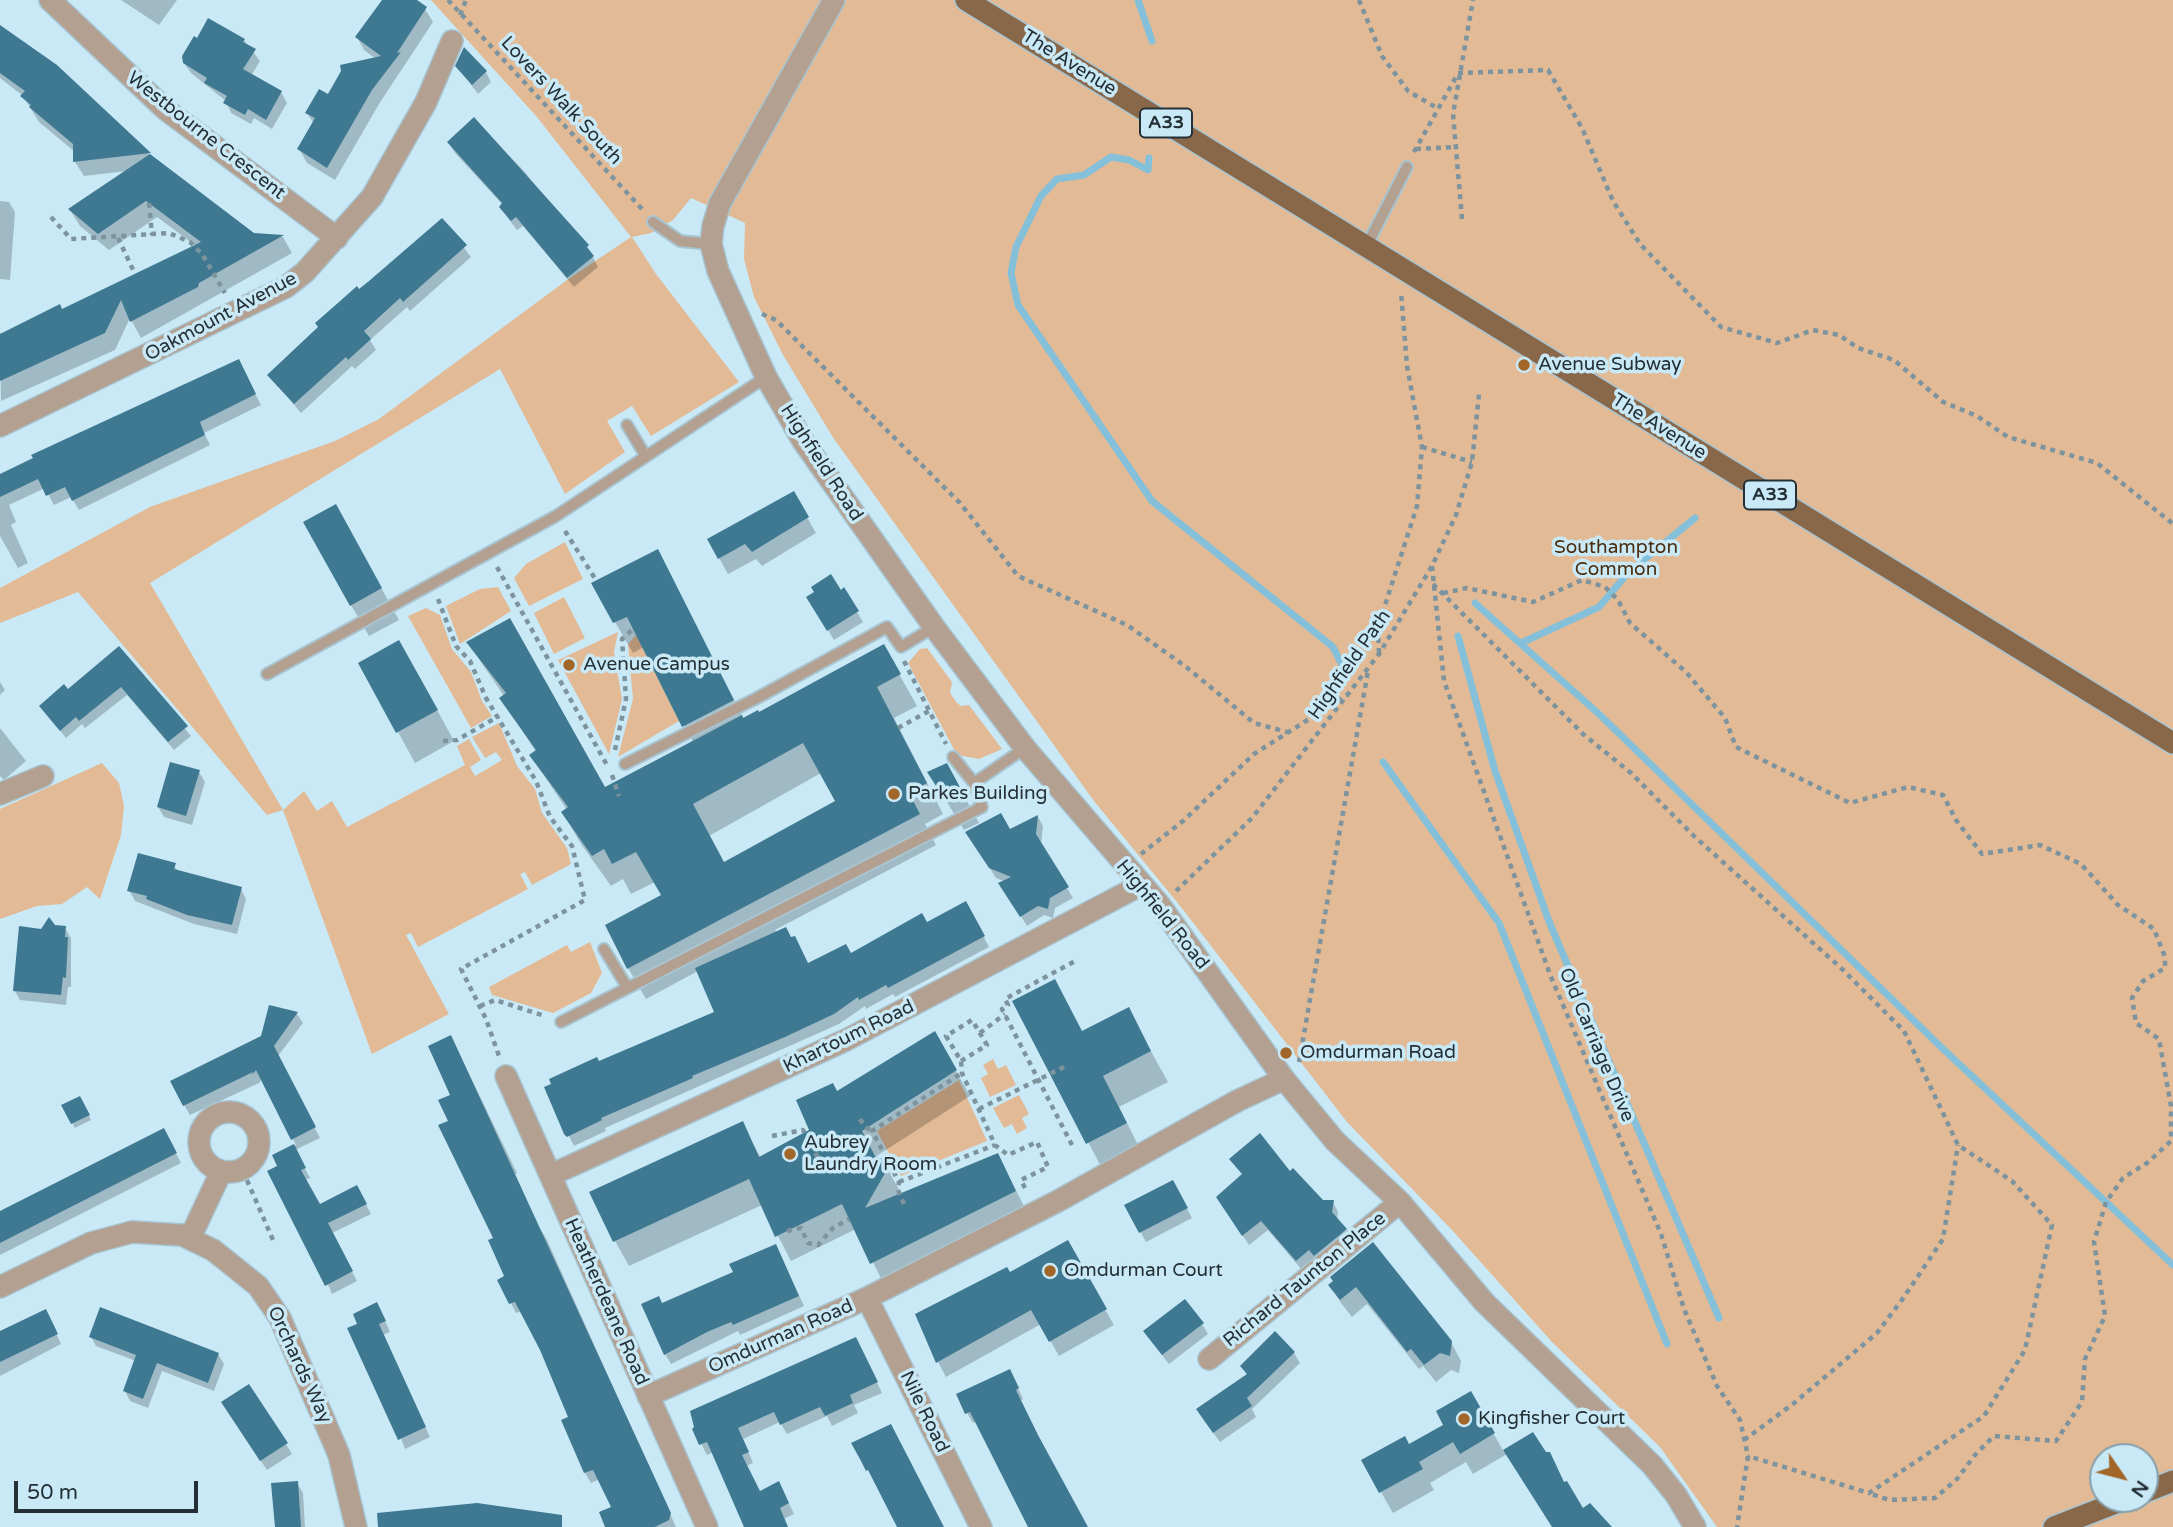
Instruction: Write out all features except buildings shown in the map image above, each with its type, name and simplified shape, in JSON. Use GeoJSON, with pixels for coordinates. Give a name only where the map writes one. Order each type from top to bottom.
{"type":"FeatureCollection","features":[{"type":"Feature","properties":{"kind":"main road","name":"The Avenue"},"geometry":{"type":"LineString","coordinates":[[966,0],[2173,743]]}},
{"type":"Feature","properties":{"kind":"main road"},"geometry":{"type":"LineString","coordinates":[[2054,1527],[2090,1513]]}},
{"type":"Feature","properties":{"kind":"street","name":"Westbourne Crescent"},"geometry":{"type":"LineString","coordinates":[[50,0],[165,109],[337,238]]}},
{"type":"Feature","properties":{"kind":"street"},"geometry":{"type":"LineString","coordinates":[[711,244],[720,203],[834,0]]}},
{"type":"Feature","properties":{"kind":"street","name":"Oakmount Avenue"},"geometry":{"type":"LineString","coordinates":[[0,426],[286,287],[337,238],[372,197],[426,102],[452,41]]}},
{"type":"Feature","properties":{"kind":"street","name":"Highfield Road"},"geometry":{"type":"LineString","coordinates":[[711,244],[729,300],[766,377],[803,441],[934,626],[1025,748],[1124,867],[1159,904],[1284,1079],[1335,1141],[1400,1202],[1512,1331],[1653,1465],[1676,1495],[1695,1527]]}},
{"type":"Feature","properties":{"kind":"street"},"geometry":{"type":"LineString","coordinates":[[0,794],[43,776]]}},
{"type":"Feature","properties":{"kind":"street","name":"Khartoum Road"},"geometry":{"type":"LineString","coordinates":[[551,1175],[846,1040],[1141,885]]}},
{"type":"Feature","properties":{"kind":"street","name":"Heatherdeane Road"},"geometry":{"type":"LineString","coordinates":[[506,1076],[707,1527]]}},
{"type":"Feature","properties":{"kind":"street","name":"Omdurman Road"},"geometry":{"type":"LineString","coordinates":[[648,1396],[867,1298],[1284,1079]]}},
{"type":"Feature","properties":{"kind":"street"},"geometry":{"type":"LineString","coordinates":[[216,1114],[240,1114],[257,1130],[258,1153],[243,1170],[221,1172],[210,1167],[198,1145],[206,1122],[216,1114]]}},
{"type":"Feature","properties":{"kind":"street"},"geometry":{"type":"LineString","coordinates":[[190,1238],[221,1172]]}},
{"type":"Feature","properties":{"kind":"street","name":"Richard Taunton Place"},"geometry":{"type":"LineString","coordinates":[[1209,1359],[1400,1202]]}},
{"type":"Feature","properties":{"kind":"street","name":"Orchards Way"},"geometry":{"type":"LineString","coordinates":[[0,1287],[112,1236],[150,1231],[190,1238],[212,1250],[245,1274],[270,1300],[280,1318],[339,1455],[356,1527]]}},
{"type":"Feature","properties":{"kind":"street","name":"Nile Road"},"geometry":{"type":"LineString","coordinates":[[867,1298],[981,1527]]}},
{"type":"Feature","properties":{"kind":"lane"},"geometry":{"type":"LineString","coordinates":[[1366,247],[1406,167]]}},
{"type":"Feature","properties":{"kind":"lane"},"geometry":{"type":"LineString","coordinates":[[653,222],[680,241],[711,244]]}},
{"type":"Feature","properties":{"kind":"lane"},"geometry":{"type":"LineString","coordinates":[[267,674],[556,516],[766,377]]}},
{"type":"Feature","properties":{"kind":"lane"},"geometry":{"type":"LineString","coordinates":[[627,425],[645,455]]}},
{"type":"Feature","properties":{"kind":"lane"},"geometry":{"type":"LineString","coordinates":[[625,764],[757,698],[887,627],[901,647],[934,626]]}},
{"type":"Feature","properties":{"kind":"lane"},"geometry":{"type":"LineString","coordinates":[[974,783],[1025,748]]}},
{"type":"Feature","properties":{"kind":"lane"},"geometry":{"type":"LineString","coordinates":[[562,1022],[982,807],[974,783],[953,757]]}},
{"type":"Feature","properties":{"kind":"lane"},"geometry":{"type":"LineString","coordinates":[[604,949],[627,987]]}},
{"type":"Feature","properties":{"kind":"path","name":"Lovers Walk South"},"geometry":{"type":"LineString","coordinates":[[448,0],[653,222]]}},
{"type":"Feature","properties":{"kind":"path"},"geometry":{"type":"LineString","coordinates":[[461,13],[466,0]]}},
{"type":"Feature","properties":{"kind":"path"},"geometry":{"type":"LineString","coordinates":[[1359,0],[1381,56],[1408,91],[1437,108]]}},
{"type":"Feature","properties":{"kind":"path"},"geometry":{"type":"LineString","coordinates":[[1462,219],[1453,114],[1458,73],[1473,0]]}},
{"type":"Feature","properties":{"kind":"path"},"geometry":{"type":"LineString","coordinates":[[1458,73],[1548,70],[1582,128],[1613,201],[1640,244],[1721,327],[1777,343],[1814,330],[1839,335],[1858,348],[1894,360],[1943,402],[1977,416],[2008,437],[2096,463],[2173,524]]}},
{"type":"Feature","properties":{"kind":"path"},"geometry":{"type":"LineString","coordinates":[[1406,167],[1458,73]]}},
{"type":"Feature","properties":{"kind":"path"},"geometry":{"type":"LineString","coordinates":[[1416,149],[1454,147]]}},
{"type":"Feature","properties":{"kind":"path"},"geometry":{"type":"LineString","coordinates":[[149,203],[152,234]]}},
{"type":"Feature","properties":{"kind":"path"},"geometry":{"type":"LineString","coordinates":[[51,217],[71,239],[169,233],[190,242],[202,254],[235,312]]}},
{"type":"Feature","properties":{"kind":"path"},"geometry":{"type":"LineString","coordinates":[[118,238],[135,274]]}},
{"type":"Feature","properties":{"kind":"path"},"geometry":{"type":"LineString","coordinates":[[1379,654],[1378,626],[1417,506],[1422,447],[1407,366],[1400,304],[1404,270]]}},
{"type":"Feature","properties":{"kind":"path"},"geometry":{"type":"LineString","coordinates":[[729,300],[776,320],[960,503],[1018,576],[1127,625],[1185,666],[1254,723],[1287,732]]}},
{"type":"Feature","properties":{"kind":"path","name":"Highfield Path"},"geometry":{"type":"LineString","coordinates":[[1159,904],[1207,863],[1252,818],[1379,654],[1432,566],[1456,515],[1472,462],[1479,394]]}},
{"type":"Feature","properties":{"kind":"path"},"geometry":{"type":"LineString","coordinates":[[1422,447],[1472,462]]}},
{"type":"Feature","properties":{"kind":"path"},"geometry":{"type":"LineString","coordinates":[[556,516],[596,580]]}},
{"type":"Feature","properties":{"kind":"path"},"geometry":{"type":"LineString","coordinates":[[490,554],[611,772],[619,796]]}},
{"type":"Feature","properties":{"kind":"path","name":"Old Carriage Drive"},"geometry":{"type":"LineString","coordinates":[[1432,566],[1444,681],[1551,977],[1661,1234],[1684,1309],[1717,1386],[1740,1420],[1748,1456],[1737,1527]]}},
{"type":"Feature","properties":{"kind":"path"},"geometry":{"type":"LineString","coordinates":[[1443,593],[1467,588],[1533,602],[1582,580],[1605,587],[1618,600],[1630,623],[1686,672],[1725,718],[1736,747],[1850,803],[1908,787],[1943,795],[1956,820],[1982,854],[2040,845],[2081,864],[2118,905],[2154,929],[2165,957],[2165,968],[2143,981],[2132,999],[2136,1023],[2159,1039],[2171,1106],[2171,1141],[2147,1163],[2123,1178],[2106,1202],[2094,1242],[2105,1316],[2085,1359],[2082,1402],[2056,1441],[1994,1436],[1957,1479],[1935,1498],[1889,1500],[1748,1456]]}},
{"type":"Feature","properties":{"kind":"path"},"geometry":{"type":"LineString","coordinates":[[1433,584],[1583,734],[1631,773],[1695,837],[1841,968],[1904,1031],[1958,1145],[2012,1181],[2052,1225],[2025,1350],[1984,1416],[1868,1493]]}},
{"type":"Feature","properties":{"kind":"path"},"geometry":{"type":"LineString","coordinates":[[432,585],[456,646],[470,661],[486,698],[499,716],[517,754],[536,781],[550,817],[572,846],[585,900],[461,969],[480,1006],[506,1076]]}},
{"type":"Feature","properties":{"kind":"path"},"geometry":{"type":"LineString","coordinates":[[611,772],[626,699],[622,639],[633,629]]}},
{"type":"Feature","properties":{"kind":"path"},"geometry":{"type":"LineString","coordinates":[[901,647],[904,663],[953,757]]}},
{"type":"Feature","properties":{"kind":"path"},"geometry":{"type":"LineString","coordinates":[[1284,1079],[1299,1061],[1368,670]]}},
{"type":"Feature","properties":{"kind":"path"},"geometry":{"type":"LineString","coordinates":[[1124,867],[1183,821],[1254,754],[1350,694]]}},
{"type":"Feature","properties":{"kind":"path"},"geometry":{"type":"LineString","coordinates":[[898,728],[929,711]]}},
{"type":"Feature","properties":{"kind":"path"},"geometry":{"type":"LineString","coordinates":[[443,741],[457,740],[499,716]]}},
{"type":"Feature","properties":{"kind":"path"},"geometry":{"type":"LineString","coordinates":[[1072,1145],[1002,1009],[1008,1005],[1005,999],[1077,960]]}},
{"type":"Feature","properties":{"kind":"path"},"geometry":{"type":"LineString","coordinates":[[480,1006],[495,1000],[562,1022]]}},
{"type":"Feature","properties":{"kind":"path"},"geometry":{"type":"LineString","coordinates":[[980,1033],[1005,1014]]}},
{"type":"Feature","properties":{"kind":"path"},"geometry":{"type":"LineString","coordinates":[[961,1061],[987,1045],[972,1020],[946,1036],[961,1061],[962,1073],[995,1145],[1008,1155],[1037,1142],[1048,1167],[1021,1180]]}},
{"type":"Feature","properties":{"kind":"path"},"geometry":{"type":"LineString","coordinates":[[979,1109],[1064,1067]]}},
{"type":"Feature","properties":{"kind":"path"},"geometry":{"type":"LineString","coordinates":[[872,1131],[962,1073]]}},
{"type":"Feature","properties":{"kind":"path"},"geometry":{"type":"LineString","coordinates":[[860,1119],[865,1127],[872,1131],[899,1182],[898,1190],[904,1204]]}},
{"type":"Feature","properties":{"kind":"path"},"geometry":{"type":"LineString","coordinates":[[772,1136],[803,1130],[808,1146],[819,1160]]}},
{"type":"Feature","properties":{"kind":"path"},"geometry":{"type":"LineString","coordinates":[[899,1182],[995,1145]]}},
{"type":"Feature","properties":{"kind":"path"},"geometry":{"type":"LineString","coordinates":[[1744,1440],[1793,1404],[1877,1333],[1904,1297],[1943,1239],[1958,1145]]}},
{"type":"Feature","properties":{"kind":"path"},"geometry":{"type":"LineString","coordinates":[[243,1170],[273,1240]]}},
{"type":"Feature","properties":{"kind":"path"},"geometry":{"type":"LineString","coordinates":[[787,1231],[801,1228],[808,1242],[818,1245],[833,1228],[849,1219]]}},
{"type":"Feature","properties":{"kind":"green space","name":"Southampton Common"},"geometry":{"type":"Polygon","coordinates":[[[431,0],[2173,0],[2173,1527],[1717,1527],[1660,1447],[1552,1342],[1452,1230],[1347,1122],[1181,907],[1094,801],[834,439],[783,355],[754,297],[744,259],[745,223],[691,198],[673,220],[651,233],[632,237],[656,274],[739,382],[651,436],[632,406],[607,421],[625,452],[565,494],[500,369],[150,583],[283,810],[267,815],[78,592],[0,623],[0,588],[150,507],[335,441],[379,419],[567,280],[631,237],[537,117],[431,0]]]}},
{"type":"Feature","properties":{"kind":"green space"},"geometry":{"type":"Polygon","coordinates":[[[565,542],[583,579],[529,606],[514,578],[526,564],[565,542]]]}},
{"type":"Feature","properties":{"kind":"green space"},"geometry":{"type":"Polygon","coordinates":[[[498,587],[511,611],[460,644],[446,606],[480,589],[498,587]]]}},
{"type":"Feature","properties":{"kind":"green space"},"geometry":{"type":"Polygon","coordinates":[[[564,597],[585,638],[554,654],[534,613],[564,597]]]}},
{"type":"Feature","properties":{"kind":"green space"},"geometry":{"type":"Polygon","coordinates":[[[426,608],[440,615],[452,649],[471,672],[482,701],[492,716],[471,728],[408,616],[426,608]]]}},
{"type":"Feature","properties":{"kind":"green space"},"geometry":{"type":"Polygon","coordinates":[[[618,632],[614,652],[622,699],[609,754],[558,660],[618,632]]]}},
{"type":"Feature","properties":{"kind":"green space"},"geometry":{"type":"Polygon","coordinates":[[[636,635],[679,721],[618,757],[633,699],[628,644],[636,635]]]}},
{"type":"Feature","properties":{"kind":"green space"},"geometry":{"type":"Polygon","coordinates":[[[927,648],[952,682],[950,693],[957,703],[961,706],[969,705],[1002,749],[979,759],[957,755],[908,663],[920,649],[927,648]]]}},
{"type":"Feature","properties":{"kind":"green space"},"geometry":{"type":"Polygon","coordinates":[[[499,723],[517,766],[535,789],[542,813],[567,848],[571,864],[532,885],[525,872],[520,874],[528,889],[418,947],[411,933],[406,935],[449,1014],[372,1054],[283,810],[304,791],[317,811],[332,801],[347,827],[465,765],[457,746],[469,739],[481,760],[470,767],[475,776],[502,760],[496,752],[485,758],[472,737],[499,723]]]}},
{"type":"Feature","properties":{"kind":"green space"},"geometry":{"type":"Polygon","coordinates":[[[102,763],[119,783],[124,806],[121,835],[100,899],[87,887],[62,904],[37,906],[0,919],[0,809],[102,763]]]}},
{"type":"Feature","properties":{"kind":"green space"},"geometry":{"type":"Polygon","coordinates":[[[590,942],[602,973],[591,993],[553,1013],[492,995],[489,987],[567,945],[571,952],[590,942]]]}},
{"type":"Feature","properties":{"kind":"green space"},"geometry":{"type":"Polygon","coordinates":[[[993,1059],[998,1069],[1006,1065],[1016,1085],[990,1097],[981,1078],[988,1074],[983,1065],[993,1059]]]}},
{"type":"Feature","properties":{"kind":"green space"},"geometry":{"type":"Polygon","coordinates":[[[959,1080],[987,1141],[901,1176],[877,1131],[959,1080]]]}},
{"type":"Feature","properties":{"kind":"green space"},"geometry":{"type":"Polygon","coordinates":[[[1019,1095],[1029,1114],[1022,1118],[1027,1128],[1017,1134],[1012,1124],[1004,1128],[993,1108],[1019,1095]]]}},
{"type":"Feature","properties":{"kind":"waterway"},"geometry":{"type":"LineString","coordinates":[[1138,0],[1152,41]]}},
{"type":"Feature","properties":{"kind":"waterway"},"geometry":{"type":"LineString","coordinates":[[1149,158],[1148,170],[1129,160],[1111,157],[1084,175],[1057,179],[1041,196],[1016,247],[1011,273],[1018,305],[1152,501],[1333,647],[1346,673]]}},
{"type":"Feature","properties":{"kind":"waterway"},"geometry":{"type":"LineString","coordinates":[[1521,643],[1599,607],[1628,573],[1695,518]]}},
{"type":"Feature","properties":{"kind":"waterway"},"geometry":{"type":"LineString","coordinates":[[1475,603],[1600,715],[1941,1047],[2173,1265]]}},
{"type":"Feature","properties":{"kind":"waterway"},"geometry":{"type":"LineString","coordinates":[[1458,636],[1495,771],[1550,924],[1719,1318]]}},
{"type":"Feature","properties":{"kind":"waterway"},"geometry":{"type":"LineString","coordinates":[[1383,762],[1499,923],[1667,1344]]}},
{"type":"Feature","properties":{"kind":"place","name":"Avenue Subway"},"geometry":{"type":"Point","coordinates":[1524,365]}},
{"type":"Feature","properties":{"kind":"place","name":"Avenue Campus"},"geometry":{"type":"Point","coordinates":[569,665]}},
{"type":"Feature","properties":{"kind":"place","name":"Parkes Building"},"geometry":{"type":"Point","coordinates":[894,794]}},
{"type":"Feature","properties":{"kind":"place","name":"Omdurman Road"},"geometry":{"type":"Point","coordinates":[1286,1053]}},
{"type":"Feature","properties":{"kind":"place","name":"Aubrey Laundry Room"},"geometry":{"type":"Point","coordinates":[790,1154]}},
{"type":"Feature","properties":{"kind":"place","name":"Omdurman Court"},"geometry":{"type":"Point","coordinates":[1050,1271]}},
{"type":"Feature","properties":{"kind":"place","name":"Kingfisher Court"},"geometry":{"type":"Point","coordinates":[1464,1419]}}]}
